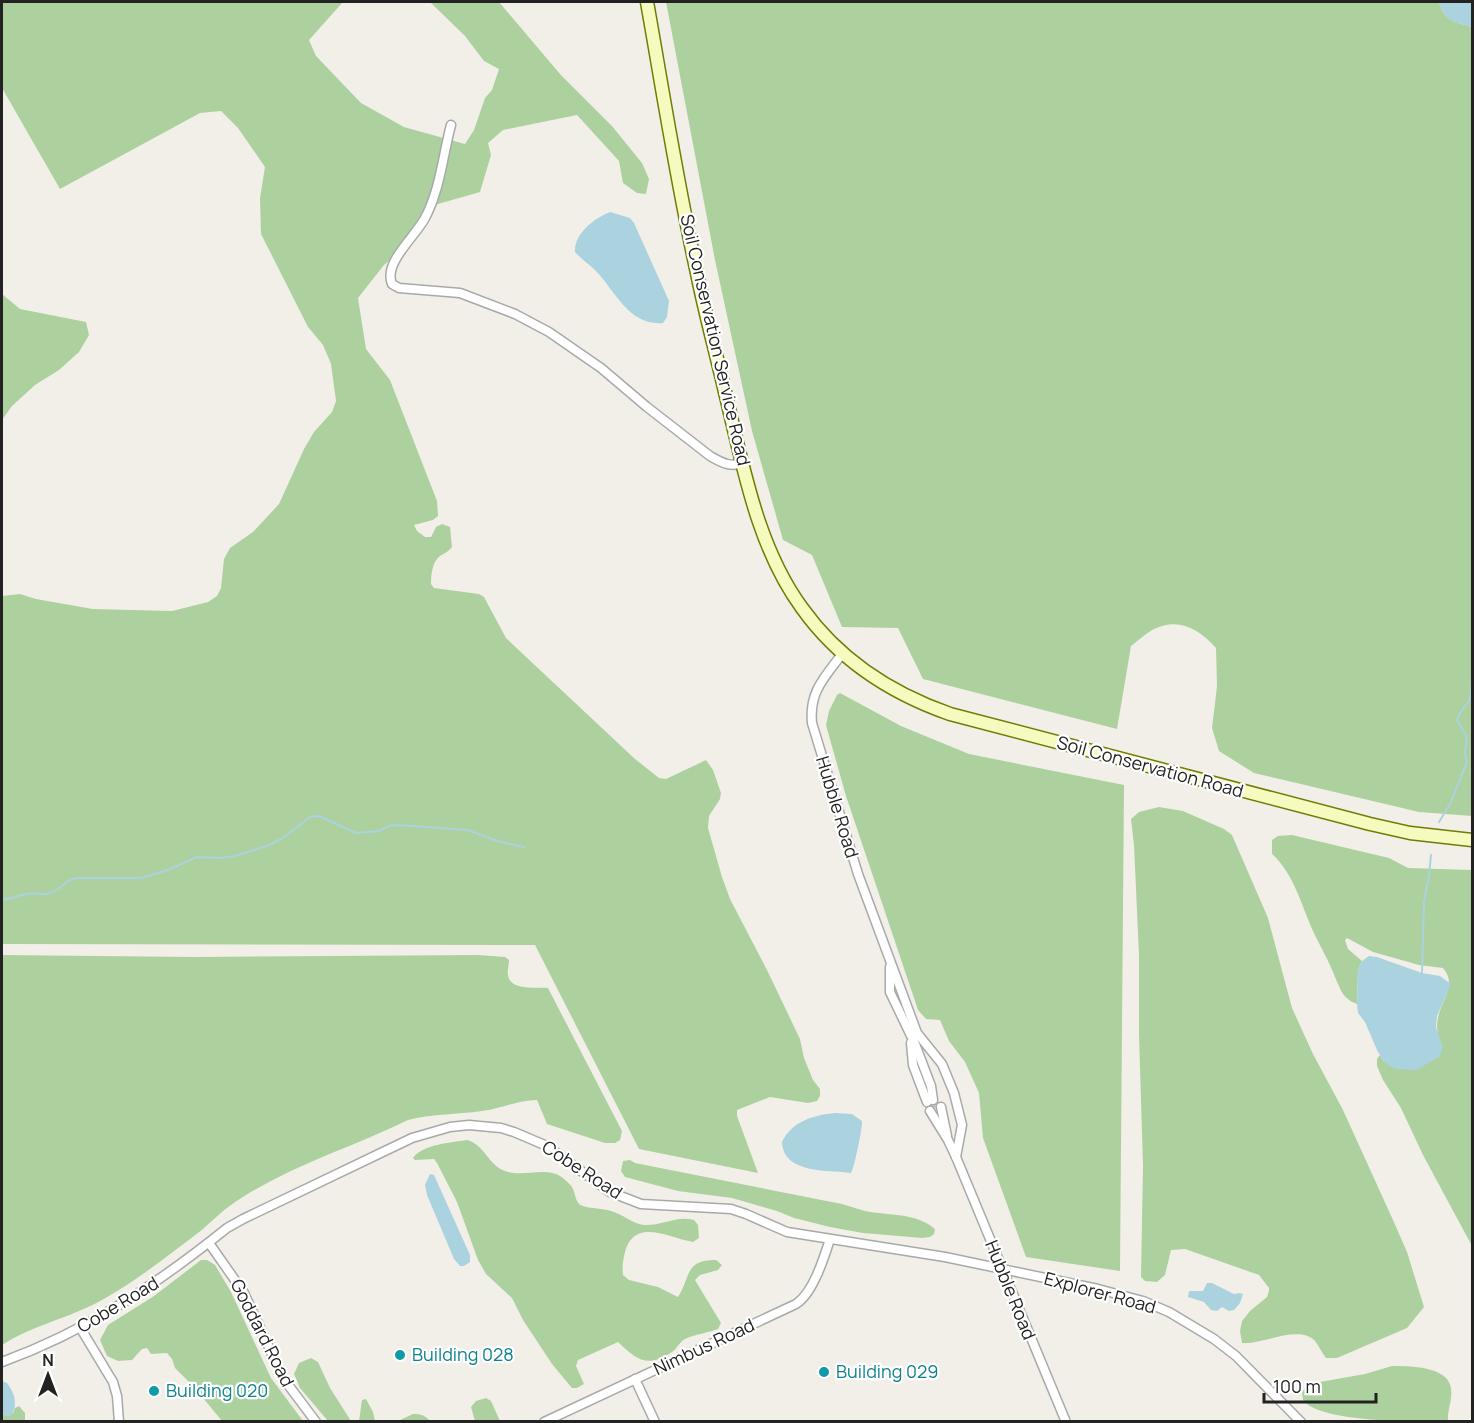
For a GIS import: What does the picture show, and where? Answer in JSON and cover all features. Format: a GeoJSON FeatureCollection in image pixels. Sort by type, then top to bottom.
{"type":"FeatureCollection","features":[{"type":"Feature","properties":{"kind":"main road","name":"Soil Conservation Service Road"},"geometry":{"type":"LineString","coordinates":[[647,2],[697,274],[762,532],[782,578],[802,609],[842,654]]}},
{"type":"Feature","properties":{"kind":"main road","name":"Soil Conservation Road"},"geometry":{"type":"LineString","coordinates":[[842,654],[898,692],[950,714],[1370,824],[1410,833],[1473,840]]}},
{"type":"Feature","properties":{"kind":"street"},"geometry":{"type":"LineString","coordinates":[[451,124],[431,206],[392,264],[389,278],[392,284],[399,288],[460,293],[515,314],[577,350],[710,456],[726,465],[737,466],[743,463]]}},
{"type":"Feature","properties":{"kind":"street","name":"Hubble Road"},"geometry":{"type":"LineString","coordinates":[[842,654],[817,687],[813,699],[812,723],[858,874],[890,963],[917,1033],[942,1064],[954,1093],[962,1125],[956,1157]]}},
{"type":"Feature","properties":{"kind":"street","name":"Hubble Road"},"geometry":{"type":"LineString","coordinates":[[890,963],[890,992],[910,1034],[931,1086],[934,1104],[948,1140],[1066,1422]]}},
{"type":"Feature","properties":{"kind":"street","name":"Hubble Road"},"geometry":{"type":"LineString","coordinates":[[910,1034],[913,1065],[946,1128],[948,1140]]}},
{"type":"Feature","properties":{"kind":"street","name":"Cobe Road"},"geometry":{"type":"LineString","coordinates":[[2,1362],[81,1329],[137,1296],[227,1228],[412,1138],[450,1127],[469,1125],[501,1128],[530,1138],[560,1155],[596,1184],[626,1200],[656,1206],[731,1209],[787,1232],[918,1252],[1001,1269]]}},
{"type":"Feature","properties":{"kind":"street","name":"Nimbus Road"},"geometry":{"type":"LineString","coordinates":[[544,1422],[803,1300],[825,1256],[830,1239]]}},
{"type":"Feature","properties":{"kind":"street","name":"Goddard Road"},"geometry":{"type":"LineString","coordinates":[[208,1243],[244,1293],[283,1378],[316,1422]]}},
{"type":"Feature","properties":{"kind":"street","name":"Explorer Road"},"geometry":{"type":"LineString","coordinates":[[1001,1269],[1125,1295],[1169,1311],[1214,1339],[1236,1356],[1301,1422]]}},
{"type":"Feature","properties":{"kind":"street"},"geometry":{"type":"LineString","coordinates":[[81,1329],[113,1382],[117,1396],[119,1422]]}},
{"type":"Feature","properties":{"kind":"street"},"geometry":{"type":"LineString","coordinates":[[635,1379],[655,1422]]}},
{"type":"Feature","properties":{"kind":"green space"},"geometry":{"type":"Polygon","coordinates":[[[2,2],[343,2],[309,40],[316,56],[361,103],[404,127],[465,144],[474,130],[485,98],[492,90],[499,69],[484,61],[465,36],[430,2],[499,2],[560,74],[612,126],[642,163],[649,179],[646,194],[637,193],[623,183],[619,161],[577,115],[503,130],[488,143],[491,155],[480,192],[431,206],[407,245],[384,265],[358,298],[366,349],[390,380],[437,501],[438,516],[433,520],[414,525],[417,531],[425,537],[431,537],[436,527],[442,524],[450,527],[452,547],[437,559],[434,565],[431,584],[434,588],[479,594],[484,597],[506,638],[635,759],[659,778],[666,779],[706,760],[713,770],[721,793],[720,799],[709,816],[708,828],[722,877],[730,899],[800,1039],[804,1058],[813,1080],[820,1089],[817,1101],[808,1103],[770,1097],[737,1110],[737,1116],[758,1173],[639,1149],[535,945],[2,944],[2,596],[20,594],[93,609],[172,611],[208,602],[217,596],[221,588],[224,559],[230,548],[253,532],[279,504],[304,449],[314,432],[332,412],[336,401],[331,364],[323,345],[308,327],[261,234],[260,198],[265,167],[238,128],[221,111],[200,113],[60,189],[2,88],[2,2]]]}},
{"type":"Feature","properties":{"kind":"green space"},"geometry":{"type":"Polygon","coordinates":[[[666,2],[1439,2],[1447,17],[1472,27],[1472,816],[1419,812],[1254,773],[1219,751],[1212,728],[1217,686],[1216,648],[1203,635],[1188,627],[1172,624],[1163,626],[1151,631],[1131,646],[1117,729],[923,679],[898,628],[842,627],[812,555],[783,540],[752,431],[715,260],[666,2]]]}},
{"type":"Feature","properties":{"kind":"green space"},"geometry":{"type":"Polygon","coordinates":[[[2,294],[20,309],[86,322],[89,335],[79,352],[59,370],[35,385],[12,406],[2,420],[2,294]]]}},
{"type":"Feature","properties":{"kind":"green space"},"geometry":{"type":"Polygon","coordinates":[[[840,693],[901,726],[969,754],[1124,785],[1120,1271],[1026,1257],[983,1138],[979,1093],[965,1062],[949,1041],[940,1020],[926,1019],[918,1010],[846,796],[826,725],[829,711],[840,693]]]}},
{"type":"Feature","properties":{"kind":"green space"},"geometry":{"type":"Polygon","coordinates":[[[1159,807],[1183,811],[1224,829],[1232,835],[1268,918],[1292,1008],[1343,1110],[1407,1252],[1424,1307],[1407,1328],[1337,1358],[1326,1358],[1315,1341],[1300,1334],[1242,1343],[1240,1331],[1242,1321],[1267,1297],[1269,1291],[1259,1275],[1185,1249],[1171,1250],[1165,1275],[1157,1282],[1145,1281],[1141,1277],[1143,1166],[1139,955],[1131,819],[1139,812],[1159,807]]]}},
{"type":"Feature","properties":{"kind":"green space"},"geometry":{"type":"Polygon","coordinates":[[[1292,835],[1389,858],[1408,868],[1472,870],[1472,1246],[1377,1066],[1377,1059],[1380,1055],[1384,1062],[1439,1037],[1438,1017],[1449,984],[1448,976],[1443,968],[1419,965],[1373,952],[1347,938],[1345,940],[1348,949],[1362,961],[1358,970],[1357,1004],[1348,999],[1341,990],[1291,880],[1272,854],[1272,840],[1278,836],[1292,835]]]}},
{"type":"Feature","properties":{"kind":"green space"},"geometry":{"type":"Polygon","coordinates":[[[2,955],[195,957],[478,955],[505,957],[509,960],[508,975],[514,984],[548,988],[622,1131],[620,1140],[615,1143],[605,1143],[547,1124],[537,1100],[482,1111],[408,1120],[295,1169],[251,1192],[227,1208],[154,1266],[115,1292],[90,1306],[26,1332],[2,1345],[2,955]]]}},
{"type":"Feature","properties":{"kind":"green space"},"geometry":{"type":"Polygon","coordinates":[[[467,1140],[478,1146],[494,1164],[505,1171],[557,1174],[571,1186],[580,1205],[611,1211],[644,1225],[682,1219],[694,1220],[698,1225],[699,1238],[693,1242],[653,1232],[636,1235],[625,1252],[623,1275],[629,1280],[658,1287],[678,1297],[693,1266],[716,1260],[722,1265],[718,1270],[700,1275],[695,1280],[721,1323],[718,1329],[685,1339],[672,1352],[649,1361],[636,1357],[618,1342],[578,1360],[576,1366],[584,1384],[572,1388],[552,1364],[523,1320],[512,1298],[486,1274],[478,1260],[457,1202],[437,1163],[434,1159],[415,1160],[413,1158],[417,1153],[430,1147],[467,1140]]]}},
{"type":"Feature","properties":{"kind":"green space"},"geometry":{"type":"Polygon","coordinates":[[[630,1160],[635,1163],[842,1204],[865,1211],[910,1217],[935,1229],[934,1234],[922,1238],[863,1233],[794,1218],[732,1198],[678,1191],[625,1177],[621,1171],[623,1161],[630,1160]]]}},
{"type":"Feature","properties":{"kind":"green space"},"geometry":{"type":"Polygon","coordinates":[[[201,1260],[207,1260],[215,1265],[231,1292],[271,1378],[303,1421],[222,1421],[175,1368],[167,1353],[151,1354],[147,1348],[142,1349],[132,1360],[118,1361],[107,1356],[100,1340],[108,1325],[154,1296],[201,1260]]]}},
{"type":"Feature","properties":{"kind":"green space"},"geometry":{"type":"Polygon","coordinates":[[[311,1358],[318,1362],[330,1388],[351,1421],[328,1421],[300,1388],[294,1374],[299,1363],[311,1358]]]}},
{"type":"Feature","properties":{"kind":"green space"},"geometry":{"type":"Polygon","coordinates":[[[1392,1366],[1427,1369],[1443,1375],[1451,1388],[1448,1421],[1393,1421],[1348,1417],[1313,1408],[1303,1400],[1304,1389],[1314,1383],[1365,1374],[1392,1366]]]}},
{"type":"Feature","properties":{"kind":"green space"},"geometry":{"type":"Polygon","coordinates":[[[486,1398],[491,1401],[500,1421],[475,1421],[471,1407],[476,1401],[486,1398]]]}},
{"type":"Feature","properties":{"kind":"green space"},"geometry":{"type":"Polygon","coordinates":[[[366,1399],[375,1421],[359,1421],[362,1400],[366,1399]]]}},
{"type":"Feature","properties":{"kind":"green space"},"geometry":{"type":"Polygon","coordinates":[[[19,1406],[25,1413],[25,1421],[2,1421],[2,1411],[4,1415],[13,1413],[19,1406]]]}},
{"type":"Feature","properties":{"kind":"green space"},"geometry":{"type":"Polygon","coordinates":[[[413,1414],[423,1415],[430,1421],[398,1421],[413,1414]]]}},
{"type":"Feature","properties":{"kind":"water"},"geometry":{"type":"Polygon","coordinates":[[[1439,2],[1472,2],[1472,27],[1456,22],[1444,14],[1439,2]]]}},
{"type":"Feature","properties":{"kind":"water"},"geometry":{"type":"Polygon","coordinates":[[[610,212],[630,218],[634,223],[669,301],[667,317],[663,323],[641,319],[632,313],[596,271],[575,252],[578,239],[586,227],[610,212]]]}},
{"type":"Feature","properties":{"kind":"water"},"geometry":{"type":"Polygon","coordinates":[[[1369,956],[1422,973],[1440,976],[1451,984],[1437,1016],[1436,1027],[1443,1048],[1439,1057],[1416,1070],[1395,1069],[1384,1062],[1365,1022],[1358,1013],[1358,970],[1362,961],[1369,956]]]}},
{"type":"Feature","properties":{"kind":"water"},"geometry":{"type":"Polygon","coordinates":[[[835,1113],[852,1114],[862,1121],[851,1173],[809,1168],[790,1160],[784,1152],[782,1142],[786,1135],[804,1120],[835,1113]]]}},
{"type":"Feature","properties":{"kind":"water"},"geometry":{"type":"Polygon","coordinates":[[[430,1174],[434,1175],[470,1255],[470,1262],[464,1266],[460,1266],[454,1259],[427,1195],[425,1185],[430,1174]]]}},
{"type":"Feature","properties":{"kind":"water"},"geometry":{"type":"Polygon","coordinates":[[[1207,1283],[1212,1283],[1234,1294],[1243,1294],[1240,1303],[1234,1310],[1229,1311],[1222,1307],[1217,1311],[1211,1310],[1204,1302],[1188,1297],[1189,1291],[1203,1291],[1207,1283]]]}},
{"type":"Feature","properties":{"kind":"water"},"geometry":{"type":"Polygon","coordinates":[[[2,1381],[10,1387],[15,1400],[14,1409],[9,1417],[2,1411],[2,1381]]]}},
{"type":"Feature","properties":{"kind":"waterway"},"geometry":{"type":"LineString","coordinates":[[1439,822],[1450,804],[1467,762],[1465,753],[1467,737],[1457,720],[1470,699],[1472,677]]}},
{"type":"Feature","properties":{"kind":"waterway"},"geometry":{"type":"LineString","coordinates":[[2,900],[26,894],[51,893],[75,878],[141,878],[168,870],[197,857],[235,856],[269,845],[283,838],[310,817],[319,816],[356,833],[379,831],[397,825],[468,830],[497,841],[524,847]]}},
{"type":"Feature","properties":{"kind":"waterway"},"geometry":{"type":"LineString","coordinates":[[1422,973],[1424,902],[1431,855]]}},
{"type":"Feature","properties":{"kind":"tunnel"},"geometry":{"type":"LineString","coordinates":[[933,1100],[936,1109]]}},
{"type":"Feature","properties":{"kind":"place","name":"Building 028"},"geometry":{"type":"Point","coordinates":[400,1355]}},
{"type":"Feature","properties":{"kind":"place","name":"Building 029"},"geometry":{"type":"Point","coordinates":[824,1372]}},
{"type":"Feature","properties":{"kind":"place","name":"Building 020"},"geometry":{"type":"Point","coordinates":[154,1391]}}]}
